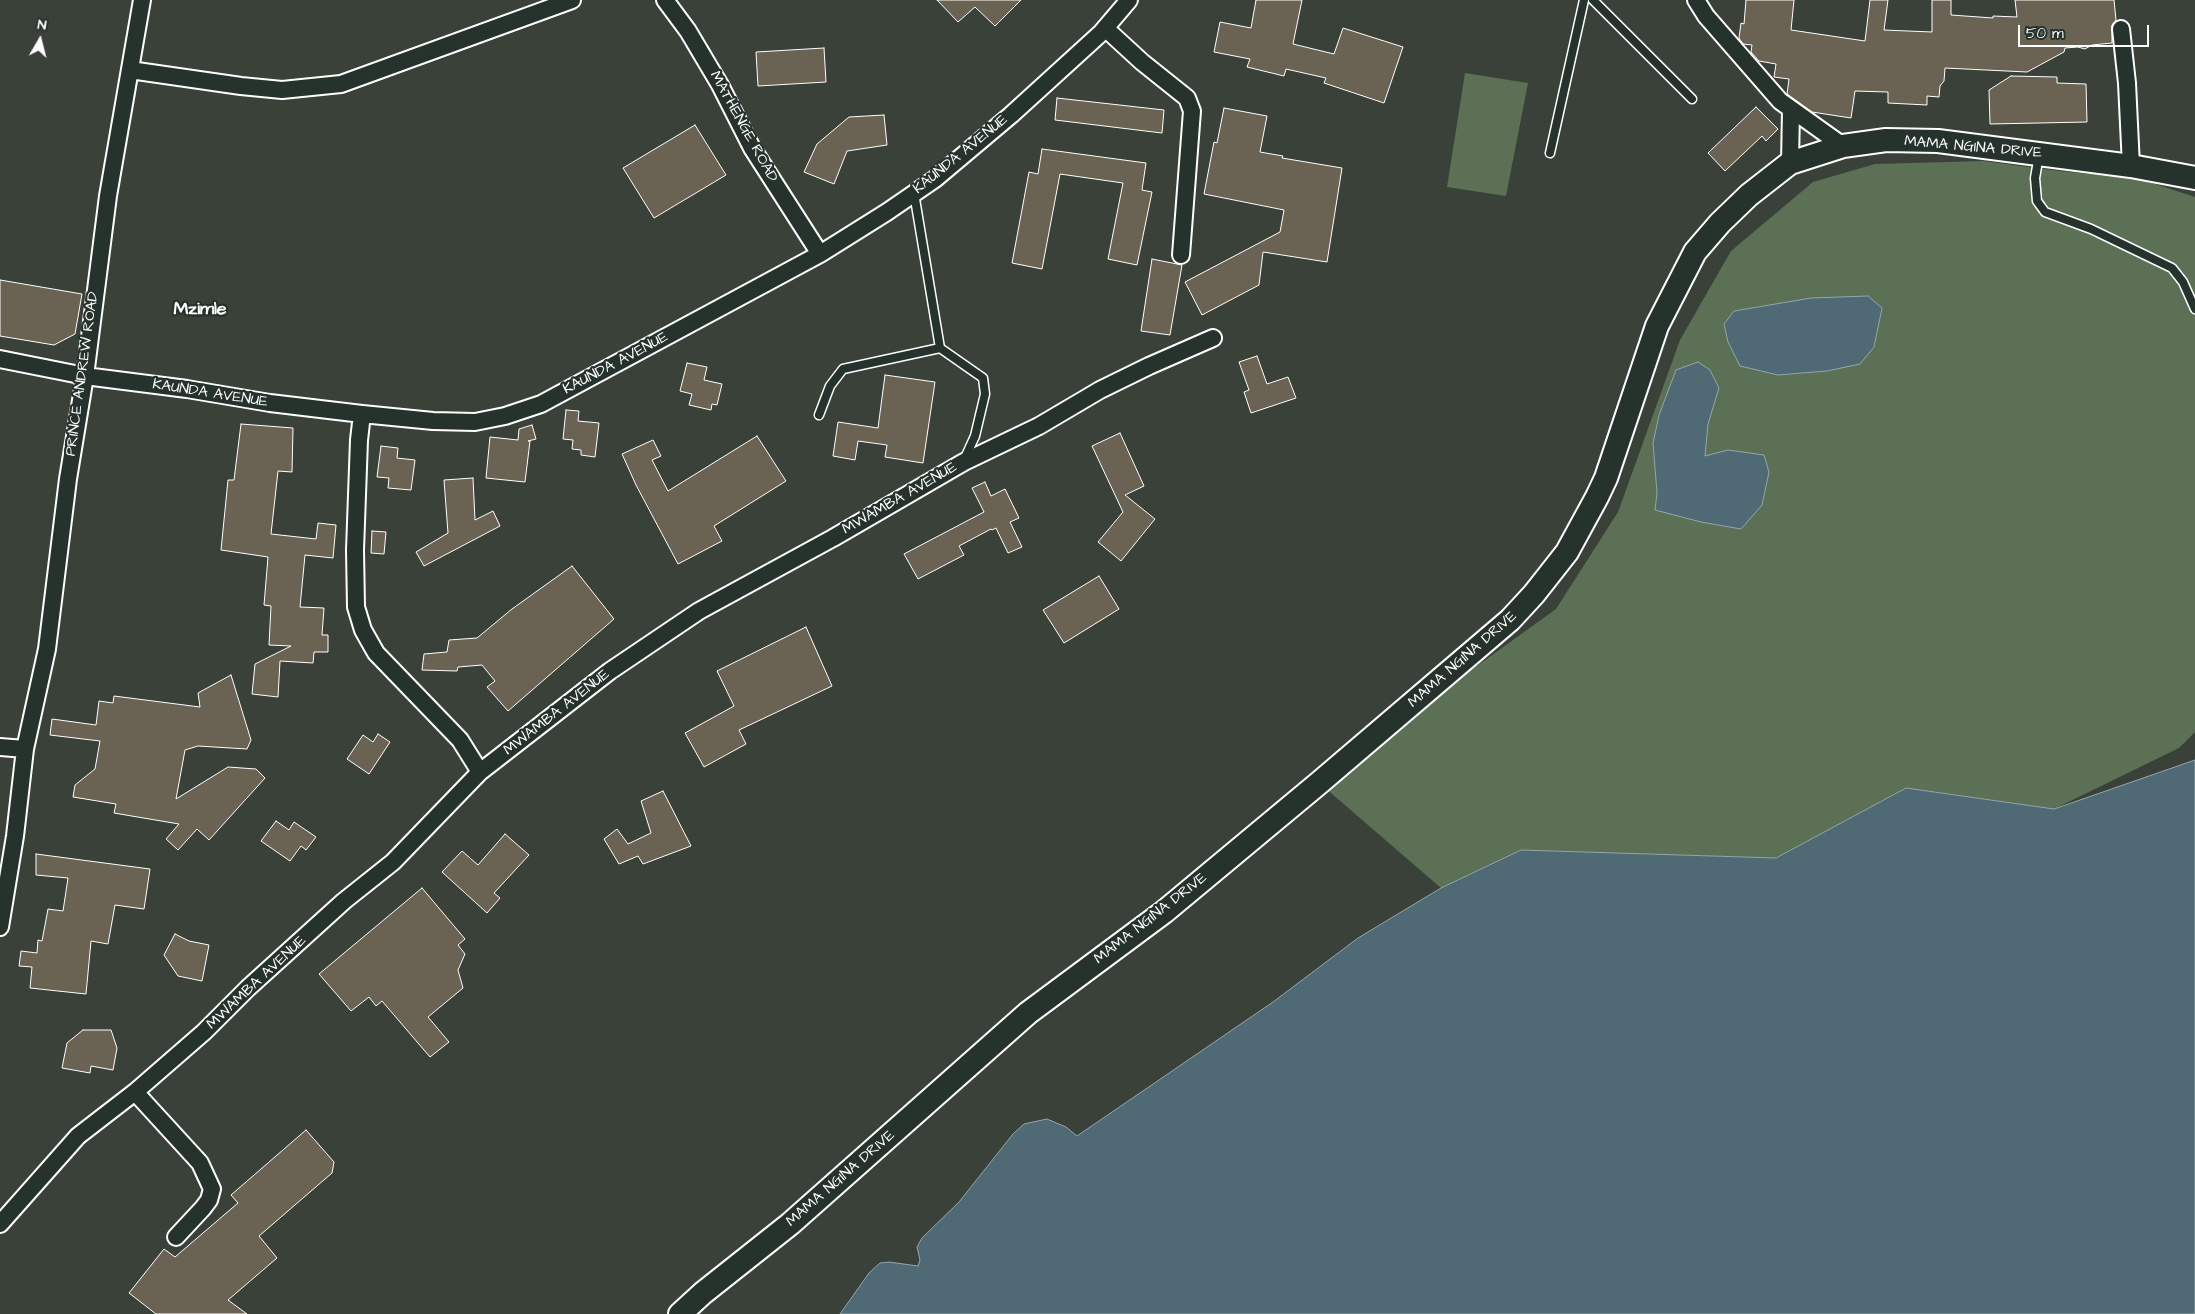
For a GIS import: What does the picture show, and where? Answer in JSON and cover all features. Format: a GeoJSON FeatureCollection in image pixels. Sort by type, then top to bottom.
{"type":"FeatureCollection","features":[{"type":"Feature","properties":{"kind":"street","name":"PRINCE ANDREW ROAD"},"geometry":{"type":"LineString","coordinates":[[0,927],[15,836],[26,749],[47,649],[68,479],[108,196],[142,0]]}},
{"type":"Feature","properties":{"kind":"street"},"geometry":{"type":"LineString","coordinates":[[130,70],[282,90],[341,84],[572,0]]}},
{"type":"Feature","properties":{"kind":"street","name":"MATHENGE ROAD"},"geometry":{"type":"LineString","coordinates":[[666,0],[688,31],[720,85],[752,148],[820,254]]}},
{"type":"Feature","properties":{"kind":"street","name":"KAUNDA AVENUE"},"geometry":{"type":"LineString","coordinates":[[0,359],[84,376],[187,389],[270,403],[362,414],[433,421],[475,422],[505,416],[532,407],[820,254],[935,179],[1011,115],[1105,28],[1129,0]]}},
{"type":"Feature","properties":{"kind":"street"},"geometry":{"type":"LineString","coordinates":[[1696,0],[1706,16],[1780,101],[1843,146]]}},
{"type":"Feature","properties":{"kind":"street"},"geometry":{"type":"LineString","coordinates":[[1105,28],[1142,62],[1187,98],[1192,111],[1181,255]]}},
{"type":"Feature","properties":{"kind":"street"},"geometry":{"type":"LineString","coordinates":[[2120,28],[2128,83],[2131,166]]}},
{"type":"Feature","properties":{"kind":"street"},"geometry":{"type":"LineString","coordinates":[[1790,163],[1791,110]]}},
{"type":"Feature","properties":{"kind":"street","name":"MAMA NGINA DRIVE"},"geometry":{"type":"LineString","coordinates":[[680,1314],[703,1293],[790,1224],[1028,1013],[1171,906],[1510,620],[1534,594],[1567,552],[1597,498],[1606,478],[1657,326],[1695,252],[1720,223],[1749,195],[1790,163],[1843,146],[1886,140],[1938,141],[2131,166],[2195,178]]}},
{"type":"Feature","properties":{"kind":"street","name":"MWAMBA AVENUE"},"geometry":{"type":"LineString","coordinates":[[1,1219],[78,1136],[135,1092],[204,1032],[248,988],[344,901],[393,862],[480,772],[603,677],[699,611],[833,538],[964,462],[1039,426],[1100,390],[1149,366],[1214,338]]}},
{"type":"Feature","properties":{"kind":"street"},"geometry":{"type":"LineString","coordinates":[[362,414],[354,550],[356,607],[363,630],[376,653],[460,740],[480,772]]}},
{"type":"Feature","properties":{"kind":"street"},"geometry":{"type":"LineString","coordinates":[[0,747],[26,749]]}},
{"type":"Feature","properties":{"kind":"street"},"geometry":{"type":"LineString","coordinates":[[135,1092],[200,1162],[212,1189],[209,1200],[176,1237]]}},
{"type":"Feature","properties":{"kind":"lane"},"geometry":{"type":"LineString","coordinates":[[1550,153],[1584,0]]}},
{"type":"Feature","properties":{"kind":"lane"},"geometry":{"type":"LineString","coordinates":[[1593,0],[1692,99]]}},
{"type":"Feature","properties":{"kind":"lane"},"geometry":{"type":"LineString","coordinates":[[2039,153],[2035,178],[2036,194],[2037,201],[2045,212],[2091,229],[2172,268],[2183,282],[2195,309]]}},
{"type":"Feature","properties":{"kind":"lane"},"geometry":{"type":"LineString","coordinates":[[914,193],[940,348],[983,378],[986,394],[975,436],[964,462]]}},
{"type":"Feature","properties":{"kind":"lane"},"geometry":{"type":"LineString","coordinates":[[819,415],[830,386],[842,369],[940,348]]}},
{"type":"Feature","properties":{"kind":"green space"},"geometry":{"type":"Polygon","coordinates":[[[1465,73],[1528,83],[1506,196],[1447,187],[1465,73]]]}},
{"type":"Feature","properties":{"kind":"green space"},"geometry":{"type":"Polygon","coordinates":[[[1983,161],[2140,179],[2195,197],[2195,732],[2179,748],[2054,809],[1906,788],[1776,858],[1521,850],[1441,888],[1317,781],[1556,609],[1618,512],[1680,340],[1731,251],[1813,182],[1875,164],[1983,161]]]}},
{"type":"Feature","properties":{"kind":"water"},"geometry":{"type":"Polygon","coordinates":[[[1868,296],[1882,308],[1874,347],[1860,364],[1827,371],[1778,375],[1740,366],[1728,342],[1724,324],[1734,311],[1811,298],[1868,296]]]}},
{"type":"Feature","properties":{"kind":"water"},"geometry":{"type":"Polygon","coordinates":[[[1698,362],[1710,370],[1719,388],[1708,424],[1705,456],[1728,450],[1764,455],[1769,472],[1762,505],[1741,529],[1701,522],[1655,510],[1657,493],[1653,443],[1659,415],[1676,370],[1698,362]]]}},
{"type":"Feature","properties":{"kind":"water"},"geometry":{"type":"Polygon","coordinates":[[[2195,760],[2195,1314],[840,1314],[869,1273],[880,1263],[889,1262],[918,1266],[920,1260],[917,1247],[922,1238],[959,1202],[1013,1134],[1024,1124],[1047,1119],[1066,1127],[1077,1136],[1273,1002],[1358,938],[1441,888],[1521,850],[1776,858],[1906,788],[2054,809],[2195,760]]]}},
{"type":"Feature","properties":{"kind":"building"},"geometry":{"type":"Polygon","coordinates":[[[937,0],[1021,0],[995,26],[975,7],[958,22],[937,0]]]}},
{"type":"Feature","properties":{"kind":"building"},"geometry":{"type":"Polygon","coordinates":[[[1256,0],[1302,0],[1293,44],[1334,54],[1343,28],[1403,47],[1384,103],[1324,83],[1326,78],[1286,69],[1284,76],[1247,67],[1250,59],[1214,52],[1220,22],[1251,28],[1256,0]]]}},
{"type":"Feature","properties":{"kind":"building"},"geometry":{"type":"Polygon","coordinates":[[[1746,0],[1794,0],[1791,30],[1865,41],[1870,0],[1888,0],[1884,30],[1932,32],[1932,0],[1951,0],[1951,15],[1993,18],[1993,16],[2017,17],[2015,0],[2114,0],[2116,20],[2112,25],[2112,43],[2092,45],[2085,49],[2078,47],[2065,48],[2064,52],[2027,72],[1945,68],[1944,81],[1940,86],[1939,97],[1927,96],[1927,105],[1888,103],[1888,92],[1855,91],[1851,118],[1812,112],[1787,94],[1789,79],[1774,77],[1776,64],[1759,61],[1751,52],[1752,45],[1743,44],[1739,38],[1741,23],[1744,24],[1746,0]]]}},
{"type":"Feature","properties":{"kind":"building"},"geometry":{"type":"Polygon","coordinates":[[[824,48],[826,82],[758,86],[756,52],[824,48]]]}},
{"type":"Feature","properties":{"kind":"building"},"geometry":{"type":"Polygon","coordinates":[[[2011,76],[2057,77],[2057,83],[2086,84],[2087,122],[1990,124],[1989,90],[2011,76]]]}},
{"type":"Feature","properties":{"kind":"building"},"geometry":{"type":"Polygon","coordinates":[[[1057,98],[1164,110],[1162,133],[1055,120],[1057,98]]]}},
{"type":"Feature","properties":{"kind":"building"},"geometry":{"type":"Polygon","coordinates":[[[1756,107],[1778,129],[1766,141],[1762,136],[1725,171],[1708,153],[1756,107]]]}},
{"type":"Feature","properties":{"kind":"building"},"geometry":{"type":"Polygon","coordinates":[[[1224,108],[1267,116],[1260,152],[1283,156],[1282,158],[1342,168],[1327,262],[1263,252],[1259,285],[1202,315],[1185,282],[1280,232],[1284,210],[1204,194],[1214,142],[1217,143],[1224,108]]]}},
{"type":"Feature","properties":{"kind":"building"},"geometry":{"type":"Polygon","coordinates":[[[884,115],[887,145],[847,151],[834,184],[804,172],[817,144],[849,117],[884,115]]]}},
{"type":"Feature","properties":{"kind":"building"},"geometry":{"type":"Polygon","coordinates":[[[695,125],[726,175],[654,218],[623,168],[695,125]]]}},
{"type":"Feature","properties":{"kind":"building"},"geometry":{"type":"Polygon","coordinates":[[[1042,149],[1146,163],[1142,190],[1152,192],[1137,265],[1108,259],[1123,183],[1060,174],[1042,269],[1012,263],[1029,172],[1038,174],[1042,149]]]}},
{"type":"Feature","properties":{"kind":"building"},"geometry":{"type":"Polygon","coordinates":[[[1152,259],[1182,265],[1170,335],[1141,331],[1152,259]]]}},
{"type":"Feature","properties":{"kind":"building"},"geometry":{"type":"Polygon","coordinates":[[[0,280],[82,294],[75,334],[54,345],[0,336],[0,280]]]}},
{"type":"Feature","properties":{"kind":"building"},"geometry":{"type":"Polygon","coordinates":[[[1257,356],[1267,384],[1288,377],[1296,398],[1251,413],[1244,392],[1249,390],[1239,362],[1257,356]]]}},
{"type":"Feature","properties":{"kind":"building"},"geometry":{"type":"Polygon","coordinates":[[[687,363],[707,367],[704,380],[722,384],[717,405],[712,404],[711,410],[689,405],[692,394],[680,391],[687,363]]]}},
{"type":"Feature","properties":{"kind":"building"},"geometry":{"type":"Polygon","coordinates":[[[885,375],[935,382],[923,463],[885,457],[887,445],[858,441],[855,460],[833,456],[838,422],[878,428],[885,375]]]}},
{"type":"Feature","properties":{"kind":"building"},"geometry":{"type":"Polygon","coordinates":[[[566,410],[579,411],[578,421],[599,423],[595,457],[581,455],[581,450],[572,449],[573,440],[563,439],[566,410]]]}},
{"type":"Feature","properties":{"kind":"building"},"geometry":{"type":"Polygon","coordinates":[[[241,424],[293,428],[292,472],[278,471],[271,534],[316,539],[318,523],[336,525],[333,558],[305,555],[300,607],[324,608],[322,635],[328,635],[328,652],[314,652],[313,663],[280,661],[278,697],[252,694],[255,664],[291,646],[269,645],[271,606],[264,605],[268,557],[221,550],[228,480],[234,480],[241,424]]]}},
{"type":"Feature","properties":{"kind":"building"},"geometry":{"type":"Polygon","coordinates":[[[532,425],[536,439],[528,441],[530,441],[525,482],[486,478],[490,437],[518,440],[519,429],[532,425]]]}},
{"type":"Feature","properties":{"kind":"building"},"geometry":{"type":"Polygon","coordinates":[[[1120,433],[1144,486],[1125,495],[1155,519],[1121,561],[1098,542],[1123,512],[1092,446],[1120,433]]]}},
{"type":"Feature","properties":{"kind":"building"},"geometry":{"type":"Polygon","coordinates":[[[757,436],[786,481],[714,526],[722,541],[678,564],[636,485],[622,454],[653,440],[661,456],[652,460],[668,491],[757,436]]]}},
{"type":"Feature","properties":{"kind":"building"},"geometry":{"type":"Polygon","coordinates":[[[381,446],[398,448],[397,458],[415,460],[411,490],[388,488],[389,478],[377,477],[381,446]]]}},
{"type":"Feature","properties":{"kind":"building"},"geometry":{"type":"Polygon","coordinates":[[[473,478],[475,520],[493,511],[500,526],[424,566],[416,552],[448,533],[444,480],[473,478]]]}},
{"type":"Feature","properties":{"kind":"building"},"geometry":{"type":"Polygon","coordinates":[[[985,482],[991,496],[1005,489],[1019,518],[1010,522],[1022,547],[1008,553],[996,528],[991,529],[959,546],[964,555],[918,579],[904,554],[984,512],[972,488],[985,482]]]}},
{"type":"Feature","properties":{"kind":"building"},"geometry":{"type":"Polygon","coordinates":[[[372,531],[386,532],[384,554],[371,553],[372,531]]]}},
{"type":"Feature","properties":{"kind":"building"},"geometry":{"type":"Polygon","coordinates":[[[572,566],[614,619],[508,711],[487,687],[495,681],[482,665],[458,667],[457,671],[422,670],[424,654],[447,652],[449,640],[477,638],[512,609],[572,566]]]}},
{"type":"Feature","properties":{"kind":"building"},"geometry":{"type":"Polygon","coordinates":[[[1099,576],[1119,609],[1064,643],[1043,610],[1099,576]]]}},
{"type":"Feature","properties":{"kind":"building"},"geometry":{"type":"Polygon","coordinates":[[[806,627],[832,686],[739,730],[746,744],[704,767],[685,733],[734,706],[717,671],[806,627]]]}},
{"type":"Feature","properties":{"kind":"building"},"geometry":{"type":"Polygon","coordinates":[[[231,675],[251,740],[247,749],[198,746],[185,750],[176,799],[228,767],[256,769],[265,778],[209,840],[197,829],[178,850],[166,839],[179,824],[114,813],[116,804],[73,797],[75,785],[95,769],[100,741],[50,735],[52,719],[96,725],[99,701],[113,703],[114,696],[200,707],[198,693],[231,675]]]}},
{"type":"Feature","properties":{"kind":"building"},"geometry":{"type":"Polygon","coordinates":[[[378,734],[390,742],[369,774],[347,759],[363,735],[373,742],[378,734]]]}},
{"type":"Feature","properties":{"kind":"building"},"geometry":{"type":"Polygon","coordinates":[[[663,791],[691,846],[643,864],[638,856],[619,864],[604,839],[617,829],[628,844],[651,833],[641,801],[663,791]]]}},
{"type":"Feature","properties":{"kind":"building"},"geometry":{"type":"Polygon","coordinates":[[[276,821],[289,830],[294,822],[316,837],[306,850],[301,846],[290,861],[261,841],[276,821]]]}},
{"type":"Feature","properties":{"kind":"building"},"geometry":{"type":"Polygon","coordinates":[[[505,834],[529,855],[494,893],[500,898],[487,913],[442,872],[462,851],[478,865],[505,834]]]}},
{"type":"Feature","properties":{"kind":"building"},"geometry":{"type":"Polygon","coordinates":[[[36,854],[150,869],[144,909],[115,905],[108,944],[91,941],[86,994],[30,988],[32,967],[19,966],[21,951],[37,953],[38,940],[42,941],[48,909],[63,911],[68,878],[36,875],[36,854]]]}},
{"type":"Feature","properties":{"kind":"building"},"geometry":{"type":"Polygon","coordinates":[[[422,888],[465,939],[458,945],[465,954],[458,970],[463,988],[428,1017],[449,1042],[430,1057],[382,1001],[376,1006],[369,997],[351,1011],[319,974],[422,888]]]}},
{"type":"Feature","properties":{"kind":"building"},"geometry":{"type":"Polygon","coordinates":[[[175,934],[189,941],[209,945],[202,981],[178,976],[164,955],[175,934]]]}},
{"type":"Feature","properties":{"kind":"building"},"geometry":{"type":"Polygon","coordinates":[[[83,1030],[111,1030],[117,1048],[113,1070],[91,1066],[90,1073],[62,1068],[67,1043],[83,1030]]]}},
{"type":"Feature","properties":{"kind":"building"},"geometry":{"type":"Polygon","coordinates":[[[306,1130],[334,1162],[332,1173],[259,1236],[277,1258],[228,1300],[247,1314],[156,1314],[129,1293],[164,1249],[175,1257],[238,1203],[231,1195],[306,1130]]]}},
{"type":"Feature","properties":{"kind":"district","name":"Mzimle"},"geometry":{"type":"Point","coordinates":[200,310]}}]}
